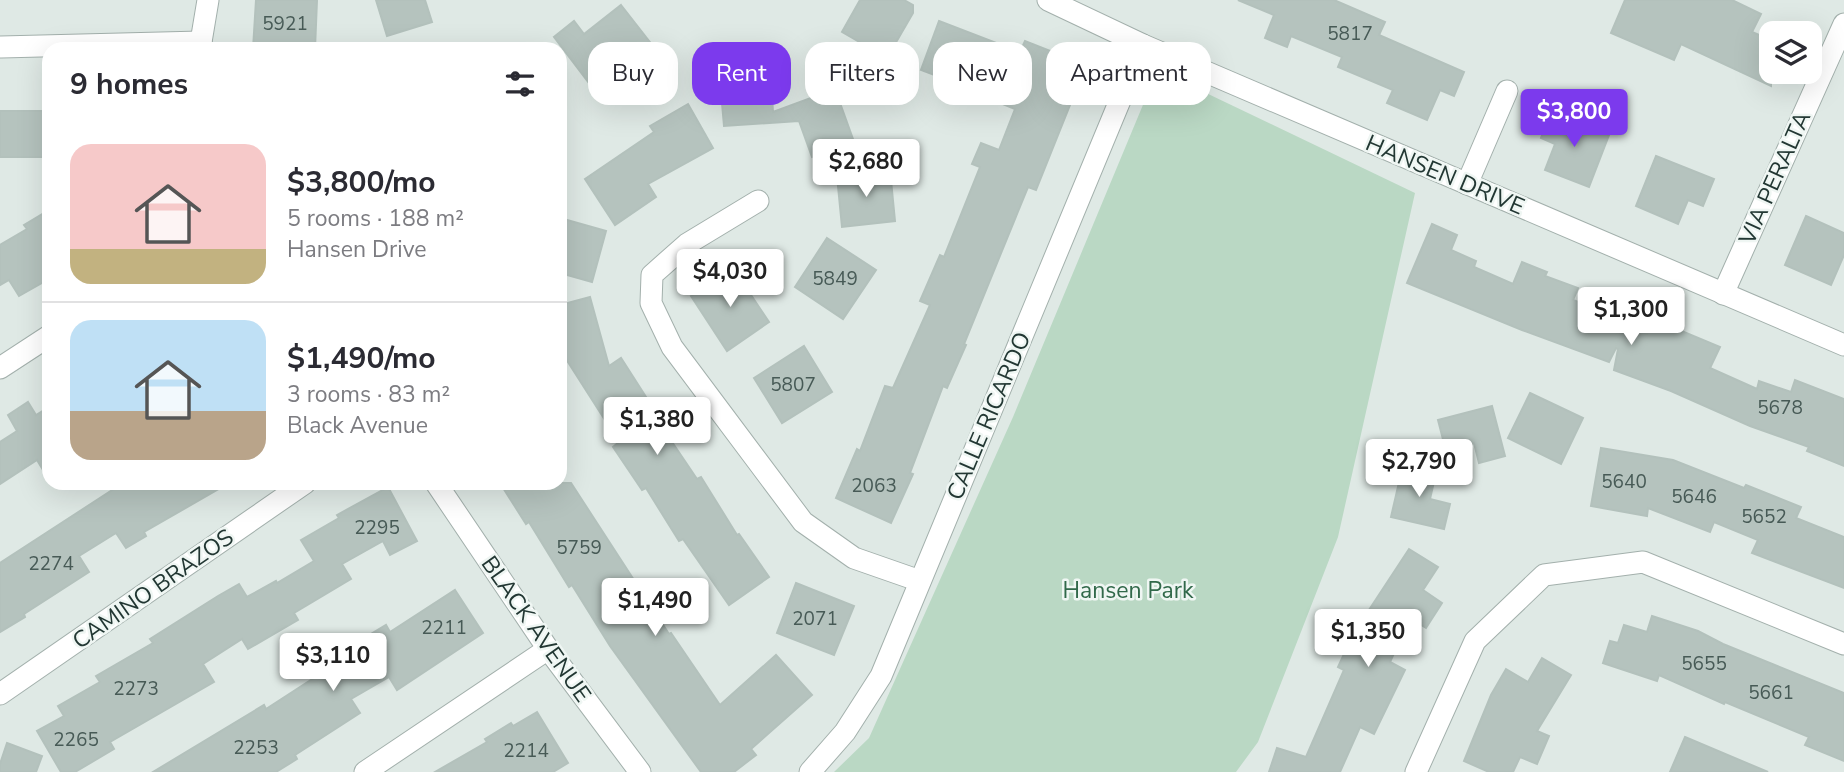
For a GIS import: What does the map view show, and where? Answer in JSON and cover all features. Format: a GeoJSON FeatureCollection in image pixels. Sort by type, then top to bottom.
{"type":"FeatureCollection","features":[{"type":"Feature","properties":{"kind":"street"},"geometry":{"type":"LineString","coordinates":[[202,42],[208,0]]}},
{"type":"Feature","properties":{"kind":"street","name":"HANSEN DRIVE"},"geometry":{"type":"LineString","coordinates":[[1048,0],[1137,42]]}},
{"type":"Feature","properties":{"kind":"street","name":"VIA PERALTA"},"geometry":{"type":"LineString","coordinates":[[1723,294],[1844,24]]}},
{"type":"Feature","properties":{"kind":"street"},"geometry":{"type":"LineString","coordinates":[[1,47],[42,47]]}},
{"type":"Feature","properties":{"kind":"street","name":"HANSEN DRIVE"},"geometry":{"type":"LineString","coordinates":[[1211,74],[1844,345]]}},
{"type":"Feature","properties":{"kind":"street"},"geometry":{"type":"LineString","coordinates":[[1467,184],[1507,90]]}},
{"type":"Feature","properties":{"kind":"street","name":"CALLE RICARDO"},"geometry":{"type":"LineString","coordinates":[[810,772],[845,732],[881,676],[1118,105]]}},
{"type":"Feature","properties":{"kind":"street"},"geometry":{"type":"LineString","coordinates":[[758,201],[687,244],[652,275],[651,303],[672,347],[803,522],[854,558],[920,581]]}},
{"type":"Feature","properties":{"kind":"street"},"geometry":{"type":"LineString","coordinates":[[0,368],[42,341]]}},
{"type":"Feature","properties":{"kind":"street","name":"CAMINO BRAZOS"},"geometry":{"type":"LineString","coordinates":[[0,694],[295,490]]}},
{"type":"Feature","properties":{"kind":"street","name":"BLACK AVENUE"},"geometry":{"type":"LineString","coordinates":[[441,490],[548,649],[640,772]]}},
{"type":"Feature","properties":{"kind":"street"},"geometry":{"type":"LineString","coordinates":[[1416,772],[1475,642],[1544,575],[1643,562],[1844,644]]}},
{"type":"Feature","properties":{"kind":"street"},"geometry":{"type":"LineString","coordinates":[[365,772],[548,649]]}},
{"type":"Feature","properties":{"kind":"green space","name":"Hansen Park"},"geometry":{"type":"Polygon","coordinates":[[[1211,95],[1415,193],[1338,537],[1258,742],[1236,772],[834,772],[869,738],[1013,417],[1143,105],[1211,105],[1211,95]]]}},
{"type":"Feature","properties":{"kind":"building"},"geometry":{"type":"Polygon","coordinates":[[[256,0],[317,0],[315,42],[253,42],[256,0]]]}},
{"type":"Feature","properties":{"kind":"building"},"geometry":{"type":"Polygon","coordinates":[[[376,0],[425,0],[432,22],[387,36],[376,0]]]}},
{"type":"Feature","properties":{"kind":"building"},"geometry":{"type":"Polygon","coordinates":[[[860,0],[904,0],[913,5],[913,13],[896,42],[859,42],[842,32],[860,0]]]}},
{"type":"Feature","properties":{"kind":"building"},"geometry":{"type":"Polygon","coordinates":[[[1238,0],[1334,0],[1385,22],[1379,35],[1464,72],[1454,96],[1440,90],[1427,120],[1387,103],[1393,90],[1338,67],[1342,57],[1291,36],[1287,47],[1265,38],[1274,15],[1238,0]]]}},
{"type":"Feature","properties":{"kind":"building"},"geometry":{"type":"Polygon","coordinates":[[[1625,0],[1732,0],[1761,14],[1752,32],[1759,35],[1759,80],[1681,44],[1674,60],[1611,33],[1625,0]]]}},
{"type":"Feature","properties":{"kind":"building"},"geometry":{"type":"Polygon","coordinates":[[[621,5],[650,42],[588,42],[588,82],[567,54],[567,42],[558,42],[554,37],[574,21],[584,34],[621,5]]]}},
{"type":"Feature","properties":{"kind":"building"},"geometry":{"type":"Polygon","coordinates":[[[939,21],[994,42],[933,42],[933,74],[921,70],[939,21]]]}},
{"type":"Feature","properties":{"kind":"building"},"geometry":{"type":"Polygon","coordinates":[[[1032,44],[1046,49],[1046,105],[1070,105],[1036,190],[1028,187],[964,344],[966,345],[947,388],[943,386],[910,473],[913,474],[891,523],[836,498],[857,449],[860,451],[885,386],[893,388],[930,305],[920,301],[940,255],[944,257],[980,167],[972,164],[981,143],[999,150],[1015,109],[1005,105],[1032,105],[1032,44]]]}},
{"type":"Feature","properties":{"kind":"building"},"geometry":{"type":"Polygon","coordinates":[[[805,100],[805,105],[841,105],[854,142],[812,157],[799,121],[724,126],[722,105],[773,105],[773,112],[805,100]]]}},
{"type":"Feature","properties":{"kind":"building"},"geometry":{"type":"Polygon","coordinates":[[[688,104],[713,148],[648,184],[656,197],[615,225],[585,179],[654,132],[650,126],[688,104]]]}},
{"type":"Feature","properties":{"kind":"building"},"geometry":{"type":"Polygon","coordinates":[[[0,111],[42,111],[42,157],[0,157],[0,111]]]}},
{"type":"Feature","properties":{"kind":"building"},"geometry":{"type":"Polygon","coordinates":[[[1551,112],[1609,135],[1589,187],[1545,170],[1555,144],[1541,138],[1551,112]]]}},
{"type":"Feature","properties":{"kind":"building"},"geometry":{"type":"Polygon","coordinates":[[[1656,156],[1714,179],[1703,206],[1688,200],[1678,224],[1636,206],[1656,156]]]}},
{"type":"Feature","properties":{"kind":"building"},"geometry":{"type":"Polygon","coordinates":[[[890,170],[895,221],[842,227],[837,176],[890,170]]]}},
{"type":"Feature","properties":{"kind":"building"},"geometry":{"type":"Polygon","coordinates":[[[42,214],[42,283],[19,296],[9,280],[0,285],[0,245],[27,229],[24,225],[42,214]]]}},
{"type":"Feature","properties":{"kind":"building"},"geometry":{"type":"Polygon","coordinates":[[[1806,216],[1844,233],[1844,255],[1831,285],[1785,265],[1806,216]]]}},
{"type":"Feature","properties":{"kind":"building"},"geometry":{"type":"Polygon","coordinates":[[[567,220],[606,231],[592,282],[567,275],[567,220]]]}},
{"type":"Feature","properties":{"kind":"building"},"geometry":{"type":"Polygon","coordinates":[[[1432,224],[1457,235],[1451,250],[1476,261],[1474,267],[1513,284],[1522,262],[1547,272],[1545,276],[1578,288],[1573,300],[1608,313],[1606,319],[1647,334],[1653,319],[1720,347],[1710,368],[1757,389],[1759,381],[1791,392],[1795,380],[1844,399],[1844,466],[1807,451],[1809,447],[1750,426],[1671,391],[1614,370],[1616,348],[1609,362],[1407,283],[1432,224]]]}},
{"type":"Feature","properties":{"kind":"building"},"geometry":{"type":"Polygon","coordinates":[[[827,238],[876,270],[843,319],[795,287],[827,238]]]}},
{"type":"Feature","properties":{"kind":"building"},"geometry":{"type":"Polygon","coordinates":[[[733,268],[769,322],[727,351],[691,296],[733,268]]]}},
{"type":"Feature","properties":{"kind":"building"},"geometry":{"type":"Polygon","coordinates":[[[590,297],[609,366],[621,358],[646,397],[643,399],[697,479],[701,477],[737,535],[739,534],[769,577],[729,605],[683,539],[679,541],[646,488],[642,490],[613,447],[619,442],[567,361],[567,303],[590,297]]]}},
{"type":"Feature","properties":{"kind":"building"},"geometry":{"type":"Polygon","coordinates":[[[804,346],[832,392],[782,423],[754,378],[804,346]]]}},
{"type":"Feature","properties":{"kind":"building"},"geometry":{"type":"Polygon","coordinates":[[[1530,393],[1583,418],[1561,464],[1508,438],[1530,393]]]}},
{"type":"Feature","properties":{"kind":"building"},"geometry":{"type":"Polygon","coordinates":[[[28,402],[36,415],[42,411],[42,468],[37,460],[0,484],[0,442],[17,431],[8,415],[28,402]]]}},
{"type":"Feature","properties":{"kind":"building"},"geometry":{"type":"Polygon","coordinates":[[[1492,406],[1505,456],[1479,463],[1474,443],[1446,451],[1438,420],[1492,406]]]}},
{"type":"Feature","properties":{"kind":"building"},"geometry":{"type":"Polygon","coordinates":[[[1601,448],[1673,460],[1801,507],[1796,518],[1844,537],[1844,588],[1752,553],[1758,540],[1714,522],[1710,532],[1648,508],[1647,516],[1591,506],[1601,448]]]}},
{"type":"Feature","properties":{"kind":"building"},"geometry":{"type":"Polygon","coordinates":[[[1403,465],[1436,473],[1430,499],[1450,504],[1444,529],[1391,517],[1403,465]]]}},
{"type":"Feature","properties":{"kind":"building"},"geometry":{"type":"Polygon","coordinates":[[[567,483],[571,483],[669,634],[671,633],[720,705],[776,655],[812,695],[751,749],[756,755],[734,772],[701,772],[610,646],[572,585],[569,587],[529,522],[526,524],[504,490],[567,490],[567,483]]]}},
{"type":"Feature","properties":{"kind":"building"},"geometry":{"type":"Polygon","coordinates":[[[112,490],[217,490],[144,532],[146,536],[126,548],[116,533],[79,556],[89,572],[0,632],[0,563],[112,490]]]}},
{"type":"Feature","properties":{"kind":"building"},"geometry":{"type":"Polygon","coordinates":[[[383,490],[390,490],[417,541],[390,555],[383,541],[342,564],[351,579],[294,613],[298,620],[248,649],[242,639],[203,664],[214,682],[110,742],[114,749],[75,772],[61,772],[37,731],[64,716],[58,706],[100,682],[96,676],[153,643],[150,639],[239,584],[247,597],[314,561],[301,540],[339,518],[337,515],[383,490]]]}},
{"type":"Feature","properties":{"kind":"building"},"geometry":{"type":"Polygon","coordinates":[[[1409,549],[1438,567],[1423,590],[1442,603],[1426,628],[1410,618],[1390,662],[1405,670],[1374,734],[1360,727],[1340,772],[1269,772],[1277,748],[1306,757],[1344,670],[1338,667],[1362,615],[1365,616],[1409,549]]]}},
{"type":"Feature","properties":{"kind":"building"},"geometry":{"type":"Polygon","coordinates":[[[796,583],[854,606],[834,655],[777,633],[796,583]]]}},
{"type":"Feature","properties":{"kind":"building"},"geometry":{"type":"Polygon","coordinates":[[[455,590],[483,633],[397,690],[389,677],[351,699],[360,713],[295,755],[297,759],[276,772],[153,772],[264,705],[266,709],[340,661],[336,655],[386,625],[390,632],[455,590]]]}},
{"type":"Feature","properties":{"kind":"building"},"geometry":{"type":"Polygon","coordinates":[[[1652,616],[1698,631],[1723,644],[1844,693],[1844,761],[1805,745],[1809,737],[1659,675],[1657,681],[1603,663],[1610,641],[1618,643],[1624,625],[1647,632],[1652,616]]]}},
{"type":"Feature","properties":{"kind":"building"},"geometry":{"type":"Polygon","coordinates":[[[1542,658],[1571,675],[1537,731],[1549,736],[1537,764],[1520,757],[1513,772],[1489,772],[1464,761],[1491,695],[1506,669],[1528,682],[1542,658]]]}},
{"type":"Feature","properties":{"kind":"building"},"geometry":{"type":"Polygon","coordinates":[[[537,712],[568,763],[553,772],[435,772],[487,742],[485,739],[511,723],[513,726],[537,712]]]}},
{"type":"Feature","properties":{"kind":"building"},"geometry":{"type":"Polygon","coordinates":[[[1685,737],[1768,772],[1670,772],[1685,737]]]}},
{"type":"Feature","properties":{"kind":"building"},"geometry":{"type":"Polygon","coordinates":[[[7,743],[42,756],[36,772],[0,772],[7,743]]]}}]}
